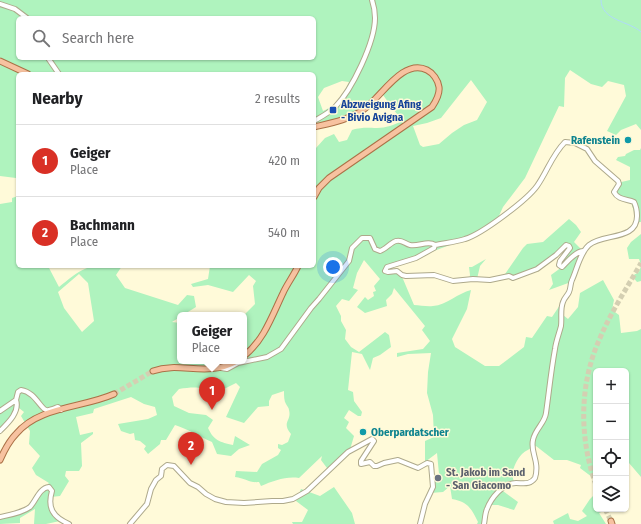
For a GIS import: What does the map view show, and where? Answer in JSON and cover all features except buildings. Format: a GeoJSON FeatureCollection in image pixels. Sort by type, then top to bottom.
{"type":"FeatureCollection","features":[{"type":"Feature","properties":{"kind":"main road"},"geometry":{"type":"LineString","coordinates":[[0,61],[24,72]]}},
{"type":"Feature","properties":{"kind":"main road"},"geometry":{"type":"LineString","coordinates":[[316,126],[345,119],[364,110],[407,69],[414,67],[425,69],[431,73],[438,82],[438,95],[432,107],[329,178],[316,193]]}},
{"type":"Feature","properties":{"kind":"main road"},"geometry":{"type":"LineString","coordinates":[[247,353],[263,335],[283,292],[297,268]]}},
{"type":"Feature","properties":{"kind":"main road"},"geometry":{"type":"LineString","coordinates":[[153,371],[168,368],[202,370],[221,368],[230,364]]}},
{"type":"Feature","properties":{"kind":"main road"},"geometry":{"type":"LineString","coordinates":[[0,460],[9,442],[23,426],[39,416],[102,399],[114,394]]}},
{"type":"Feature","properties":{"kind":"street"},"geometry":{"type":"LineString","coordinates":[[316,120],[332,109],[339,102],[364,60],[375,23],[375,12],[372,0]]}},
{"type":"Feature","properties":{"kind":"street"},"geometry":{"type":"LineString","coordinates":[[0,4],[15,9],[24,16]]}},
{"type":"Feature","properties":{"kind":"street"},"geometry":{"type":"LineString","coordinates":[[49,60],[58,72]]}},
{"type":"Feature","properties":{"kind":"street"},"geometry":{"type":"LineString","coordinates":[[247,361],[267,357],[281,349],[311,308],[349,261],[352,248],[362,238],[370,238],[375,249],[380,251],[398,240],[410,245],[431,243],[435,245],[467,239],[517,206],[535,188],[554,156],[564,143],[568,142],[578,144],[587,149],[598,163],[618,181],[614,194],[624,200],[634,202],[636,205],[637,218],[635,224],[629,232],[592,243],[583,251],[574,255],[562,267],[559,266],[560,261],[570,248],[566,245],[556,255],[537,269],[513,278],[509,276],[490,280],[473,279],[453,281],[434,275],[406,276],[397,271],[386,271],[387,267],[416,258],[434,248],[435,245]]}},
{"type":"Feature","properties":{"kind":"street"},"geometry":{"type":"LineString","coordinates":[[484,524],[487,509],[499,490],[513,483],[530,483],[536,478],[537,465],[533,440],[535,433],[545,419],[555,347],[561,325],[563,302],[569,292],[570,282],[577,270],[583,251]]}},
{"type":"Feature","properties":{"kind":"street"},"geometry":{"type":"LineString","coordinates":[[221,368],[227,370],[236,364]]}},
{"type":"Feature","properties":{"kind":"street"},"geometry":{"type":"LineString","coordinates":[[0,431],[17,409],[16,400],[18,392],[24,390],[34,396],[44,409],[48,410],[58,407],[61,410]]}},
{"type":"Feature","properties":{"kind":"street"},"geometry":{"type":"LineString","coordinates":[[0,411],[16,400]]}},
{"type":"Feature","properties":{"kind":"street"},"geometry":{"type":"LineString","coordinates":[[130,524],[147,504],[151,489],[156,480],[161,476],[162,469],[167,465],[174,466],[190,483],[215,499],[226,502],[244,503],[272,501],[283,502],[307,491],[348,452],[372,439],[374,441],[361,464],[370,462],[374,466],[377,466],[398,460],[418,468],[427,463],[430,464],[433,487],[425,504],[420,524]]}},
{"type":"Feature","properties":{"kind":"street"},"geometry":{"type":"LineString","coordinates":[[0,517],[24,510],[30,506],[45,488],[49,487],[52,491],[49,501],[50,507],[56,516],[68,524]]}},
{"type":"Feature","properties":{"kind":"green space"},"geometry":{"type":"Polygon","coordinates":[[[0,0],[641,0],[641,130],[636,124],[621,130],[616,135],[607,131],[626,96],[624,85],[608,81],[602,87],[591,84],[570,70],[565,78],[564,107],[559,106],[525,178],[503,207],[498,218],[463,240],[389,268],[390,270],[397,269],[414,305],[438,305],[471,290],[467,309],[452,339],[455,347],[485,366],[499,366],[524,347],[526,337],[532,338],[547,316],[552,317],[562,302],[563,315],[568,319],[578,307],[580,293],[603,280],[614,300],[612,310],[619,315],[621,333],[641,329],[641,477],[629,463],[629,368],[593,368],[593,477],[580,468],[581,465],[567,460],[554,460],[536,446],[525,452],[520,457],[513,471],[514,481],[512,485],[503,491],[518,502],[514,510],[498,505],[491,505],[488,510],[486,524],[477,524],[478,522],[468,506],[462,502],[452,499],[450,486],[443,492],[430,493],[433,484],[430,476],[439,474],[437,453],[425,462],[425,441],[434,437],[433,415],[427,393],[431,353],[408,354],[397,357],[397,353],[423,349],[430,341],[422,330],[425,326],[394,288],[392,294],[386,300],[387,306],[365,313],[357,307],[365,297],[368,300],[374,296],[373,292],[376,291],[374,286],[380,279],[364,260],[357,273],[353,288],[358,290],[349,301],[342,299],[336,306],[346,330],[345,339],[351,347],[359,352],[385,332],[389,335],[391,347],[373,358],[370,370],[362,354],[352,352],[348,390],[353,392],[354,401],[362,412],[361,416],[358,416],[349,410],[344,418],[349,422],[346,428],[354,436],[349,453],[330,472],[321,460],[322,456],[299,478],[284,478],[261,486],[259,482],[252,482],[235,477],[236,471],[257,472],[262,464],[278,455],[281,450],[278,448],[278,444],[282,445],[288,442],[291,434],[287,427],[290,414],[289,408],[285,401],[284,391],[272,395],[269,401],[269,406],[258,407],[244,423],[226,417],[240,387],[236,383],[214,394],[197,388],[179,389],[172,397],[174,406],[189,413],[206,415],[213,420],[208,428],[213,436],[218,440],[233,445],[235,436],[250,445],[239,449],[231,456],[217,454],[212,442],[175,425],[166,440],[161,440],[160,444],[148,454],[144,449],[146,446],[140,441],[135,440],[134,433],[130,434],[121,431],[118,424],[148,419],[157,415],[155,407],[144,404],[131,397],[94,409],[93,413],[76,417],[80,435],[93,432],[93,434],[81,443],[82,466],[79,471],[66,471],[65,476],[69,481],[60,496],[51,497],[51,505],[60,521],[46,524],[34,524],[35,509],[20,518],[20,523],[0,524],[0,515],[20,511],[30,505],[35,497],[49,483],[36,475],[32,468],[40,456],[29,444],[30,431],[21,416],[24,412],[19,408],[4,427],[0,428],[0,204],[12,202],[12,198],[16,197],[16,268],[49,268],[59,287],[76,274],[87,268],[121,268],[116,275],[125,288],[178,305],[187,295],[194,296],[196,307],[188,312],[177,312],[177,319],[172,322],[177,323],[177,364],[247,364],[247,312],[255,304],[253,286],[256,281],[249,275],[233,292],[208,285],[193,287],[191,284],[208,279],[210,268],[316,268],[316,148],[325,138],[334,134],[339,142],[347,140],[352,130],[384,127],[402,121],[383,95],[368,109],[352,117],[316,128],[316,72],[16,72],[16,178],[0,176],[0,0]],[[471,80],[441,118],[413,126],[420,145],[423,147],[439,144],[464,125],[477,120],[487,102],[471,80]],[[342,81],[324,88],[318,97],[323,111],[333,106],[339,100],[349,82],[342,81]],[[79,274],[58,292],[64,308],[82,332],[94,321],[88,283],[79,274]]]}},
{"type":"Feature","properties":{"kind":"green space"},"geometry":{"type":"Polygon","coordinates":[[[641,148],[641,222],[634,222],[635,215],[631,202],[622,201],[613,195],[613,190],[617,183],[630,180],[630,167],[616,160],[618,157],[625,156],[634,150],[640,150],[641,148]]]}},
{"type":"Feature","properties":{"kind":"green space"},"geometry":{"type":"Polygon","coordinates":[[[569,219],[581,232],[574,242],[583,251],[571,282],[549,290],[553,284],[551,275],[562,267],[559,265],[570,248],[566,245],[537,269],[520,275],[503,277],[527,244],[543,242],[569,219]]]}},
{"type":"Feature","properties":{"kind":"green space"},"geometry":{"type":"Polygon","coordinates":[[[641,234],[641,265],[639,259],[629,259],[627,248],[631,242],[641,234]]]}},
{"type":"Feature","properties":{"kind":"green space"},"geometry":{"type":"Polygon","coordinates":[[[486,259],[480,266],[477,279],[469,280],[469,267],[472,267],[486,259]]]}},
{"type":"Feature","properties":{"kind":"green space"},"geometry":{"type":"Polygon","coordinates":[[[641,266],[641,281],[637,282],[632,276],[639,272],[641,266]]]}},
{"type":"Feature","properties":{"kind":"green space"},"geometry":{"type":"Polygon","coordinates":[[[334,487],[352,513],[355,524],[293,524],[292,522],[302,522],[308,510],[296,501],[301,489],[320,496],[334,487]]]}},
{"type":"Feature","properties":{"kind":"green space"},"geometry":{"type":"Polygon","coordinates":[[[593,496],[593,512],[601,512],[599,513],[606,524],[554,524],[553,521],[568,513],[570,519],[578,521],[587,516],[582,511],[593,496]]]}},
{"type":"Feature","properties":{"kind":"waterway"},"geometry":{"type":"LineString","coordinates":[[601,0],[602,7],[606,12],[617,20],[630,25],[641,32]]}},
{"type":"Feature","properties":{"kind":"tunnel"},"geometry":{"type":"LineString","coordinates":[[593,476],[586,449],[584,430],[585,392],[588,374],[604,328],[641,263]]}},
{"type":"Feature","properties":{"kind":"tunnel"},"geometry":{"type":"LineString","coordinates":[[114,394],[153,371]]}},
{"type":"Feature","properties":{"kind":"tunnel"},"geometry":{"type":"LineString","coordinates":[[606,512],[611,521]]}},
{"type":"Feature","properties":{"kind":"place","name":"Abzweigung Afing - Bivio Avigna"},"geometry":{"type":"Point","coordinates":[333,110]}},
{"type":"Feature","properties":{"kind":"place","name":"Rafenstein"},"geometry":{"type":"Point","coordinates":[628,140]}},
{"type":"Feature","properties":{"kind":"place","name":"Geiger"},"geometry":{"type":"Point","coordinates":[212,410]}},
{"type":"Feature","properties":{"kind":"place","name":"Oberpardatscher"},"geometry":{"type":"Point","coordinates":[363,432]}},
{"type":"Feature","properties":{"kind":"place","name":"Bachmann"},"geometry":{"type":"Point","coordinates":[191,465]}},
{"type":"Feature","properties":{"kind":"place","name":"St. Jakob im Sand - San Giacomo"},"geometry":{"type":"Point","coordinates":[438,478]}}]}
